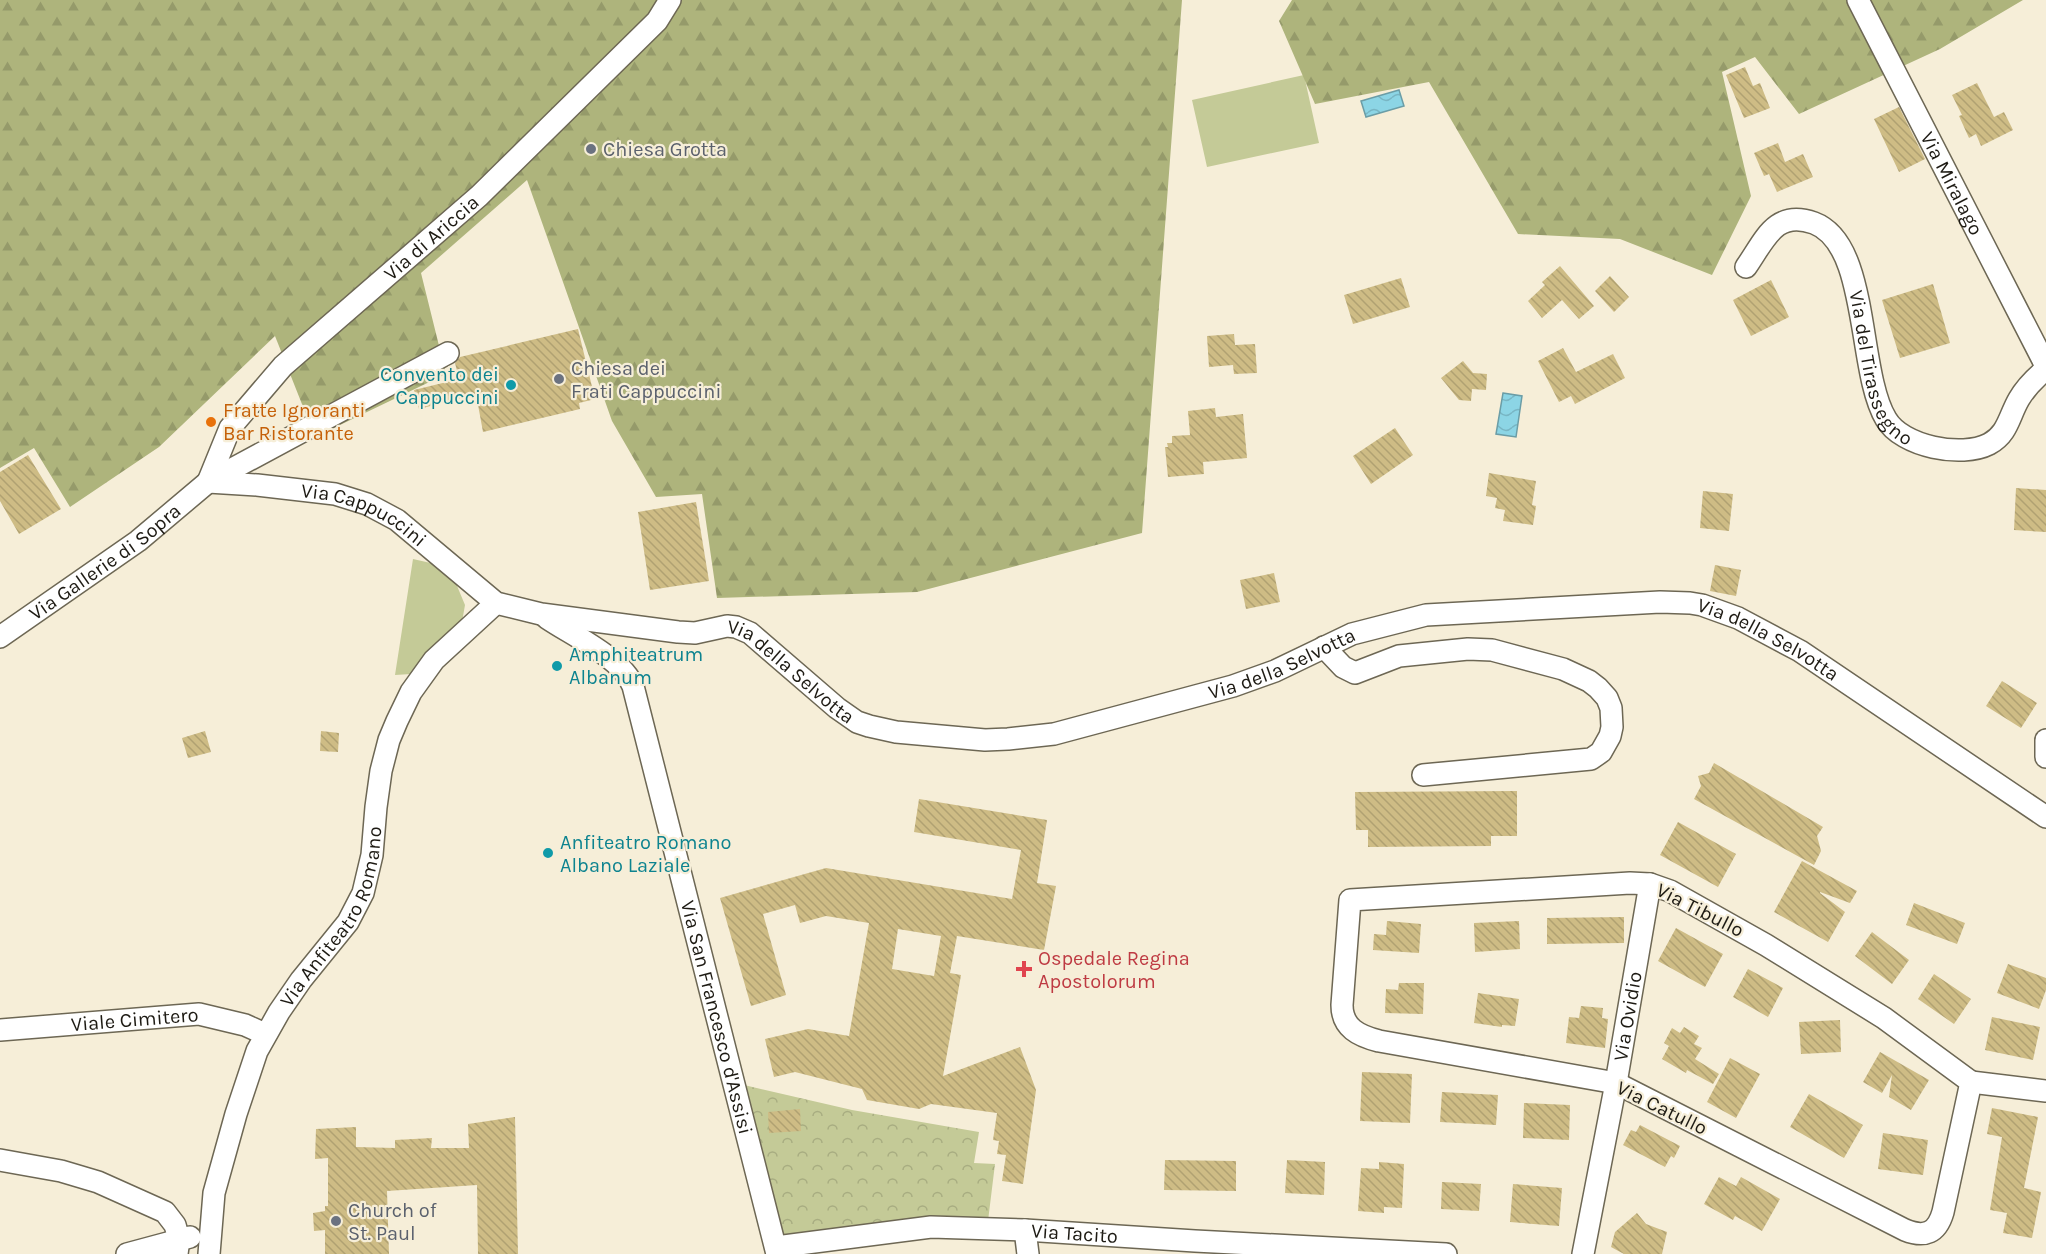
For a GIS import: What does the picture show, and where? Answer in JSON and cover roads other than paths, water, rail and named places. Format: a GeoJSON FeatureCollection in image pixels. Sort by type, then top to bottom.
{"type":"FeatureCollection","features":[{"type":"Feature","properties":{"kind":"street","name":"Via di Ariccia"},"geometry":{"type":"LineString","coordinates":[[208,482],[230,428],[283,366],[479,196],[657,21],[669,0]]}},
{"type":"Feature","properties":{"kind":"street","name":"Via Miralago"},"geometry":{"type":"LineString","coordinates":[[1858,0],[2046,367]]}},
{"type":"Feature","properties":{"kind":"street","name":"Via del Tirassegno"},"geometry":{"type":"LineString","coordinates":[[1746,267],[1773,230],[1786,219],[1816,224],[1831,234],[1841,246],[1850,267],[1872,378],[1882,413],[1888,423],[1898,432],[1933,447],[1965,451],[1992,442],[2007,428],[2023,392],[2046,367]]}},
{"type":"Feature","properties":{"kind":"street","name":"Via Gallerie di Sopra"},"geometry":{"type":"LineString","coordinates":[[0,637],[138,541],[208,482],[448,353]]}},
{"type":"Feature","properties":{"kind":"street","name":"Via Cappuccini"},"geometry":{"type":"LineString","coordinates":[[208,482],[334,494],[367,504],[397,519],[496,603]]}},
{"type":"Feature","properties":{"kind":"street","name":"Via della Selvotta"},"geometry":{"type":"LineString","coordinates":[[496,603],[541,615],[678,632],[695,633],[722,626],[736,627],[757,638],[826,699],[857,722],[896,732],[985,740],[1023,739],[1054,734],[1233,686],[1275,671],[1352,634],[1441,612],[1660,602],[1702,605],[1738,618],[1800,651],[2046,817]]}},
{"type":"Feature","properties":{"kind":"street","name":"Via Anfiteatro Romano"},"geometry":{"type":"LineString","coordinates":[[209,1254],[214,1193],[250,1069],[265,1034],[301,980],[348,922],[360,901],[372,855],[378,789],[385,755],[397,721],[411,692],[434,660],[496,603]]}},
{"type":"Feature","properties":{"kind":"street","name":"Via San Francesco d'Assisi"},"geometry":{"type":"LineString","coordinates":[[541,615],[607,657],[621,668],[633,686],[777,1251]]}},
{"type":"Feature","properties":{"kind":"street"},"geometry":{"type":"LineString","coordinates":[[1324,647],[1343,668],[1356,673],[1400,656],[1468,649],[1492,650],[1572,673],[1598,688],[1607,698],[1611,708],[1610,736],[1601,752],[1591,759],[1423,775]]}},
{"type":"Feature","properties":{"kind":"street"},"geometry":{"type":"LineString","coordinates":[[2046,740],[2046,757]]}},
{"type":"Feature","properties":{"kind":"street","name":"Via Tibullo"},"geometry":{"type":"LineString","coordinates":[[1350,900],[1630,883],[1650,884],[1670,891],[1857,999],[1910,1035],[1971,1082]]}},
{"type":"Feature","properties":{"kind":"street","name":"Via Ovidio"},"geometry":{"type":"LineString","coordinates":[[1583,1254],[1616,1083],[1650,884]]}},
{"type":"Feature","properties":{"kind":"street","name":"Via Catullo"},"geometry":{"type":"LineString","coordinates":[[1350,900],[1342,1010],[1345,1022],[1357,1033],[1378,1041],[1616,1083],[1905,1230],[1921,1234],[1930,1233],[1937,1227],[1943,1212],[1971,1082]]}},
{"type":"Feature","properties":{"kind":"street","name":"Viale Cimitero"},"geometry":{"type":"LineString","coordinates":[[0,1030],[199,1014],[245,1025],[265,1034]]}},
{"type":"Feature","properties":{"kind":"street"},"geometry":{"type":"LineString","coordinates":[[1971,1082],[2046,1091]]}},
{"type":"Feature","properties":{"kind":"street"},"geometry":{"type":"LineString","coordinates":[[0,1160],[61,1171],[98,1182],[165,1212],[175,1225],[178,1246]]}},
{"type":"Feature","properties":{"kind":"street","name":"Via Tacito"},"geometry":{"type":"LineString","coordinates":[[777,1251],[931,1227],[1025,1230],[1446,1254]]}},
{"type":"Feature","properties":{"kind":"street"},"geometry":{"type":"LineString","coordinates":[[1025,1230],[1028,1254]]}},
{"type":"Feature","properties":{"kind":"street"},"geometry":{"type":"LineString","coordinates":[[127,1254],[178,1246],[210,1233]]}},
{"type":"Feature","properties":{"kind":"water"},"geometry":{"type":"Polygon","coordinates":[[[1399,90],[1404,106],[1366,117],[1361,101],[1399,90]]]}},
{"type":"Feature","properties":{"kind":"water"},"geometry":{"type":"Polygon","coordinates":[[[1503,393],[1522,396],[1516,437],[1496,434],[1503,393]]]}},
{"type":"Feature","properties":{"kind":"place","name":"Chiesa Grotta"},"geometry":{"type":"Point","coordinates":[591,149]}},
{"type":"Feature","properties":{"kind":"place","name":"Chiesa dei Frati Cappuccini"},"geometry":{"type":"Point","coordinates":[559,379]}},
{"type":"Feature","properties":{"kind":"place","name":"Convento dei Cappuccini"},"geometry":{"type":"Point","coordinates":[511,385]}},
{"type":"Feature","properties":{"kind":"place","name":"Fratte Ignoranti Bar Ristorante"},"geometry":{"type":"Point","coordinates":[211,422]}},
{"type":"Feature","properties":{"kind":"place","name":"Amphiteatrum Albanum"},"geometry":{"type":"Point","coordinates":[557,666]}},
{"type":"Feature","properties":{"kind":"place","name":"Anfiteatro Romano Albano Laziale"},"geometry":{"type":"Point","coordinates":[548,853]}},
{"type":"Feature","properties":{"kind":"place","name":"Ospedale Regina Apostolorum"},"geometry":{"type":"Point","coordinates":[1024,969]}},
{"type":"Feature","properties":{"kind":"place","name":"Church of St. Paul"},"geometry":{"type":"Point","coordinates":[336,1221]}}]}
